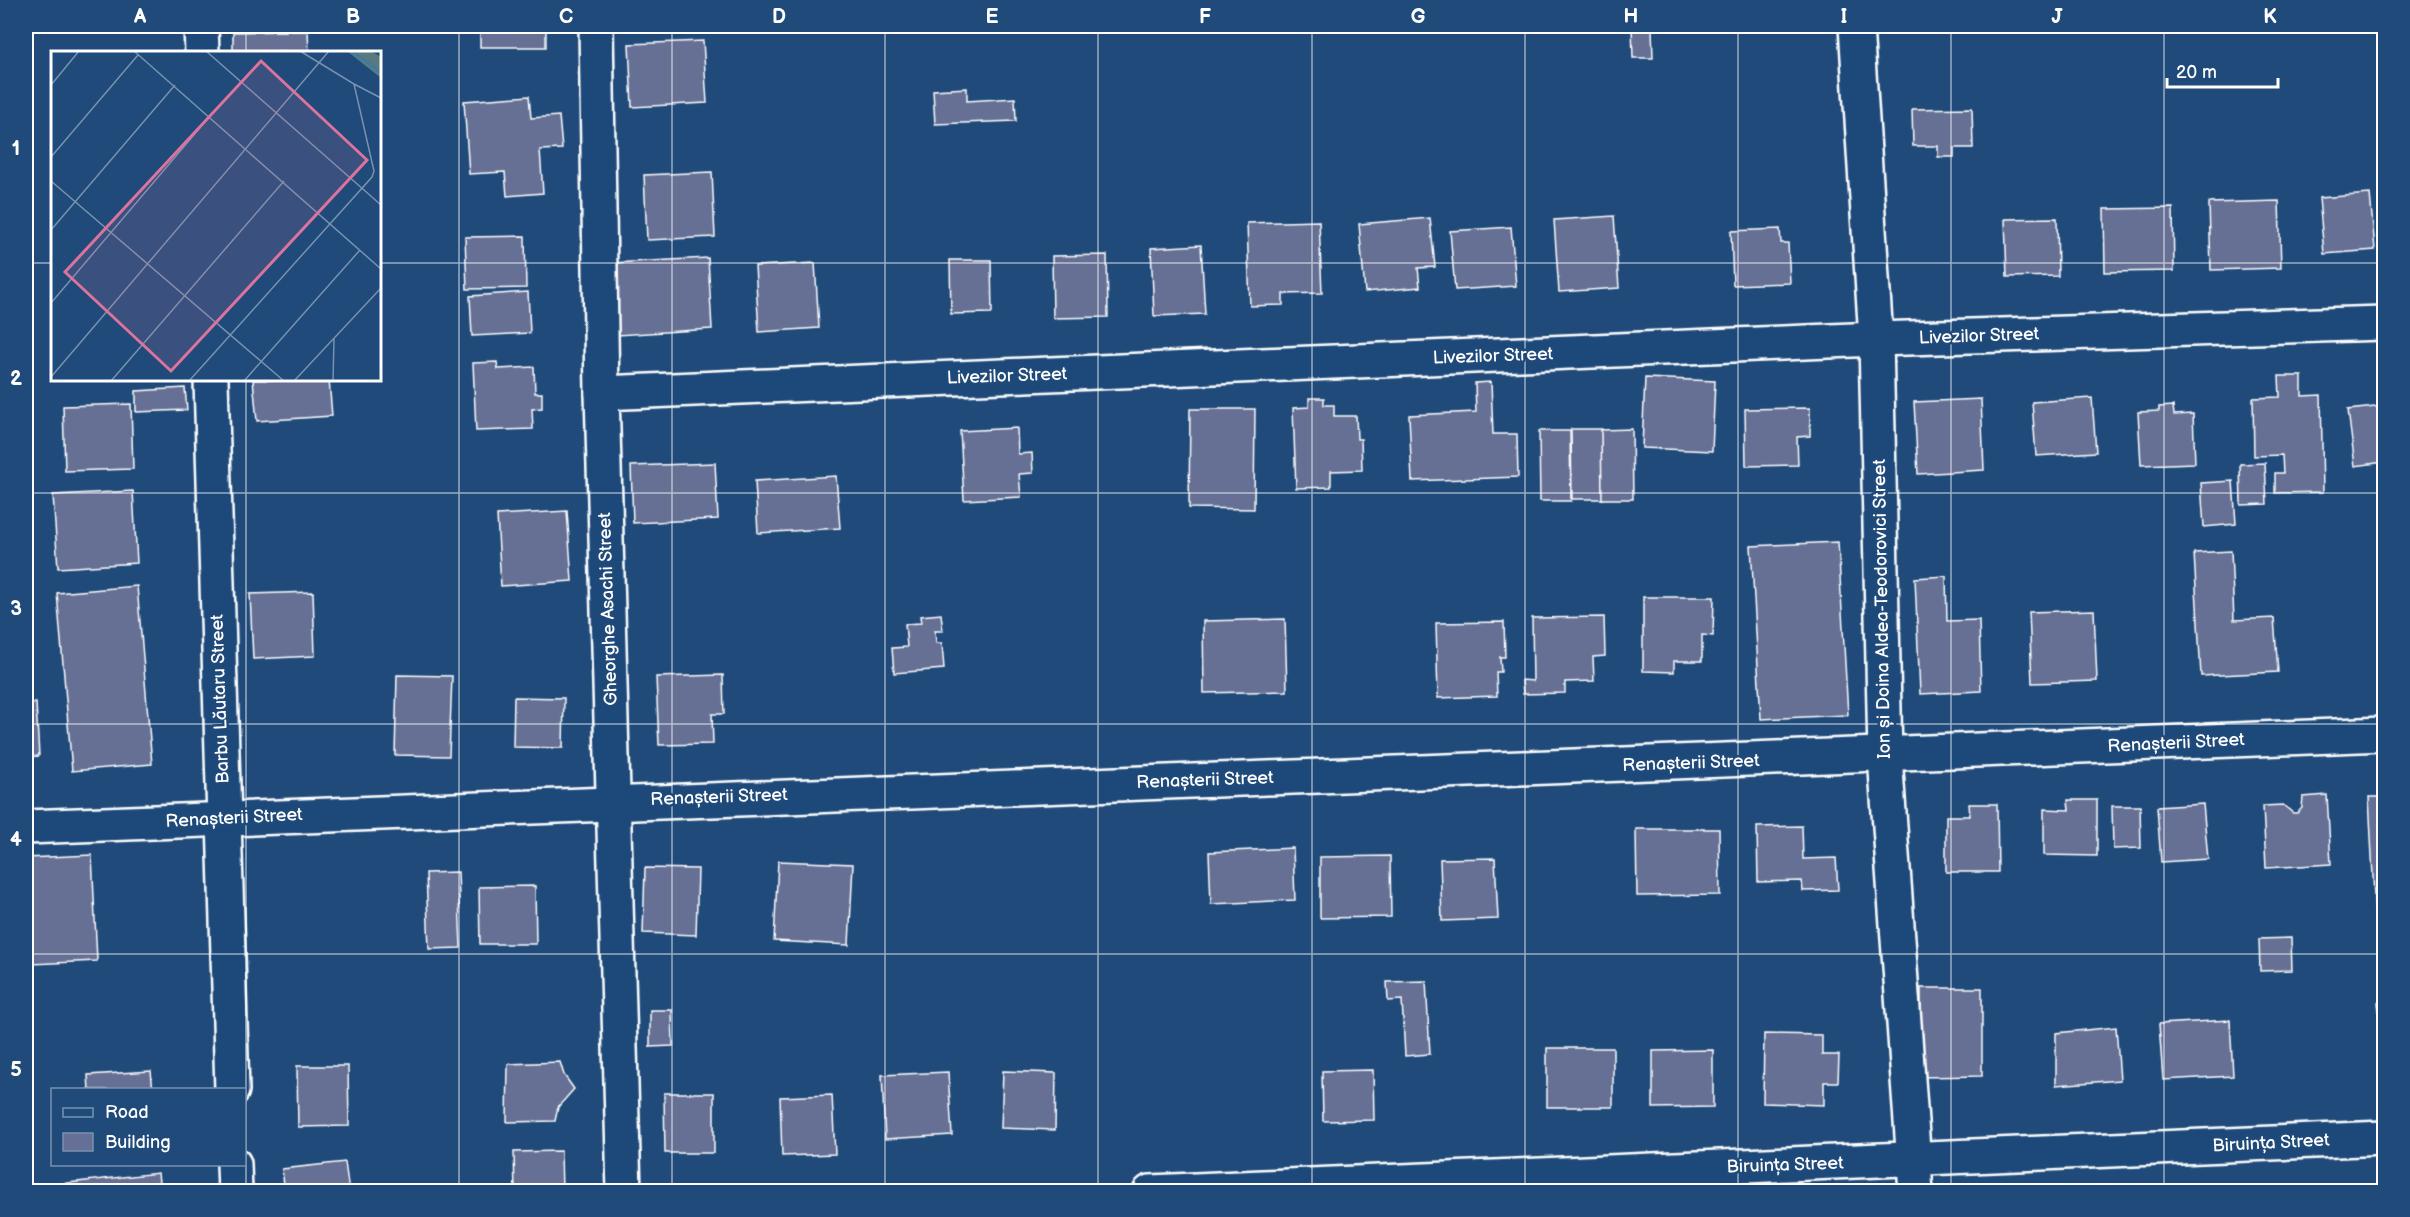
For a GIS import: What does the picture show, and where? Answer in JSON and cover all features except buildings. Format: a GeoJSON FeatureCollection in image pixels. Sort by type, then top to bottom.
{"type":"FeatureCollection","features":[{"type":"Feature","properties":{"kind":"street"},"geometry":{"type":"LineString","coordinates":[[201,26],[202,51]]}},
{"type":"Feature","properties":{"kind":"street","name":"Gheorghe Asachi Street"},"geometry":{"type":"LineString","coordinates":[[596,26],[602,393],[624,1191]]}},
{"type":"Feature","properties":{"kind":"street","name":"Ion și Doina Aldea-Teodorovici Street"},"geometry":{"type":"LineString","coordinates":[[1856,26],[1876,339],[1885,756],[1916,1176]]}},
{"type":"Feature","properties":{"kind":"street","name":"Livezilor Street"},"geometry":{"type":"LineString","coordinates":[[602,393],[1876,339],[2385,323]]}},
{"type":"Feature","properties":{"kind":"street","name":"Barbu Lăutaru Street"},"geometry":{"type":"LineString","coordinates":[[211,381],[232,1088]]}},
{"type":"Feature","properties":{"kind":"street","name":"Renașterii Street"},"geometry":{"type":"LineString","coordinates":[[26,827],[613,801],[1885,756],[2385,734]]}},
{"type":"Feature","properties":{"kind":"street","name":"Biruința Street"},"geometry":{"type":"LineString","coordinates":[[1150,1191],[1916,1176],[2385,1138]]}},
{"type":"Feature","properties":{"kind":"street"},"geometry":{"type":"LineString","coordinates":[[234,1166],[235,1191]]}}]}
